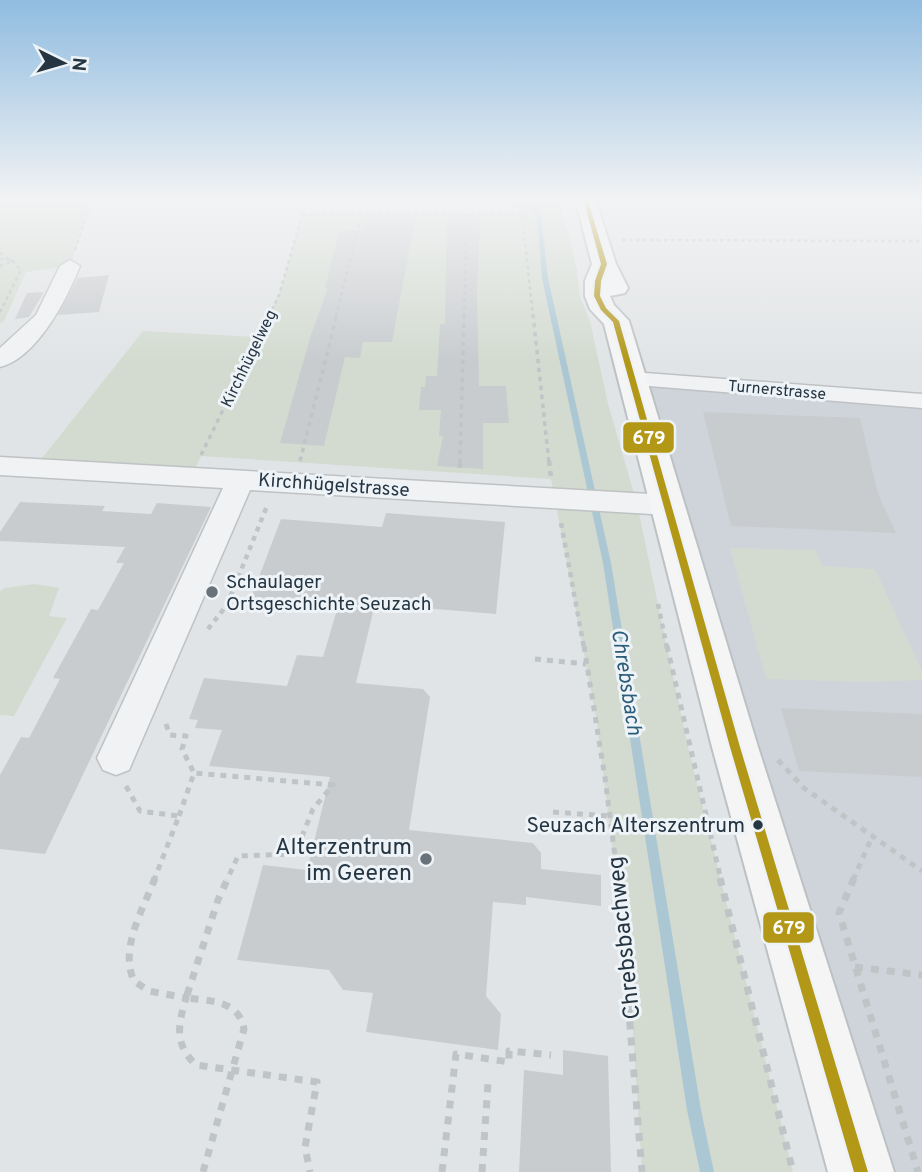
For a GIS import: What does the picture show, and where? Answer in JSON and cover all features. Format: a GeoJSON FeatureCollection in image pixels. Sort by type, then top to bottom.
{"type":"FeatureCollection","features":[{"type":"Feature","properties":{"kind":"main road"},"geometry":{"type":"LineString","coordinates":[[600,253],[596,295],[603,313],[616,321],[735,747],[861,1172]]}},
{"type":"Feature","properties":{"kind":"street"},"geometry":{"type":"LineString","coordinates":[[0,360],[42,326],[55,307],[70,266]]}},
{"type":"Feature","properties":{"kind":"street","name":"Turnerstrasse"},"geometry":{"type":"LineString","coordinates":[[632,379],[922,401]]}},
{"type":"Feature","properties":{"kind":"street","name":"Kirchhügelstrasse"},"geometry":{"type":"LineString","coordinates":[[0,466],[192,475],[668,505]]}},
{"type":"Feature","properties":{"kind":"street"},"geometry":{"type":"LineString","coordinates":[[121,773],[241,478]]}},
{"type":"Feature","properties":{"kind":"path"},"geometry":{"type":"LineString","coordinates":[[0,253],[21,270],[1,313]]}},
{"type":"Feature","properties":{"kind":"path"},"geometry":{"type":"LineString","coordinates":[[70,266],[75,253]]}},
{"type":"Feature","properties":{"kind":"path","name":"Kirchhügelweg"},"geometry":{"type":"LineString","coordinates":[[192,475],[279,295],[291,253]]}},
{"type":"Feature","properties":{"kind":"path"},"geometry":{"type":"LineString","coordinates":[[207,630],[227,605],[300,462],[352,253]]}},
{"type":"Feature","properties":{"kind":"path"},"geometry":{"type":"LineString","coordinates":[[458,492],[466,253]]}},
{"type":"Feature","properties":{"kind":"path","name":"Chrebsbachweg"},"geometry":{"type":"LineString","coordinates":[[526,253],[551,479],[565,499],[609,816],[631,1002],[642,1172]]}},
{"type":"Feature","properties":{"kind":"path"},"geometry":{"type":"LineString","coordinates":[[0,259],[8,258]]}},
{"type":"Feature","properties":{"kind":"path"},"geometry":{"type":"LineString","coordinates":[[0,266],[13,261]]}},
{"type":"Feature","properties":{"kind":"path"},"geometry":{"type":"LineString","coordinates":[[657,598],[688,747],[793,1172]]}},
{"type":"Feature","properties":{"kind":"path"},"geometry":{"type":"LineString","coordinates":[[535,659],[586,664]]}},
{"type":"Feature","properties":{"kind":"path"},"geometry":{"type":"LineString","coordinates":[[171,714],[166,724],[167,732],[170,735],[186,736],[181,749],[194,773],[130,944],[128,961],[130,975],[136,986],[144,991],[231,1005],[244,1018],[244,1029],[203,1172]]}},
{"type":"Feature","properties":{"kind":"path"},"geometry":{"type":"LineString","coordinates":[[773,755],[804,788],[922,871]]}},
{"type":"Feature","properties":{"kind":"path"},"geometry":{"type":"LineString","coordinates":[[121,773],[140,811],[179,816]]}},
{"type":"Feature","properties":{"kind":"path"},"geometry":{"type":"LineString","coordinates":[[194,773],[333,785],[313,809],[295,854],[238,856],[218,900],[178,1025],[178,1043],[186,1057],[196,1065],[317,1082],[305,1147],[310,1172]]}},
{"type":"Feature","properties":{"kind":"path"},"geometry":{"type":"LineString","coordinates":[[553,812],[609,816]]}},
{"type":"Feature","properties":{"kind":"path"},"geometry":{"type":"LineString","coordinates":[[873,835],[838,913],[918,1172]]}},
{"type":"Feature","properties":{"kind":"path"},"geometry":{"type":"LineString","coordinates":[[855,967],[922,975]]}},
{"type":"Feature","properties":{"kind":"path"},"geometry":{"type":"LineString","coordinates":[[442,1172],[456,1054],[509,1062],[509,1051],[551,1055]]}},
{"type":"Feature","properties":{"kind":"path"},"geometry":{"type":"LineString","coordinates":[[482,1172],[488,1083]]}},
{"type":"Feature","properties":{"kind":"shaded area"},"geometry":{"type":"Polygon","coordinates":[[[0,253],[75,253],[70,266],[26,272],[4,321],[0,324],[0,253]]]}},
{"type":"Feature","properties":{"kind":"shaded area"},"geometry":{"type":"Polygon","coordinates":[[[291,253],[573,253],[580,297],[590,321],[608,404],[637,504],[688,747],[793,1172],[642,1172],[631,1002],[597,723],[551,479],[201,456],[192,475],[35,467],[143,331],[257,337],[279,295],[291,253]]]}},
{"type":"Feature","properties":{"kind":"shaded area"},"geometry":{"type":"Polygon","coordinates":[[[632,379],[922,401],[922,1172],[861,1172],[632,379]]]}},
{"type":"Feature","properties":{"kind":"shaded area"},"geometry":{"type":"Polygon","coordinates":[[[730,548],[816,550],[823,566],[875,569],[922,671],[922,680],[867,682],[766,679],[730,548]]]}},
{"type":"Feature","properties":{"kind":"shaded area"},"geometry":{"type":"Polygon","coordinates":[[[35,584],[59,588],[49,616],[67,618],[14,716],[0,715],[0,591],[35,584]]]}},
{"type":"Feature","properties":{"kind":"building"},"geometry":{"type":"Polygon","coordinates":[[[334,253],[409,253],[392,342],[363,342],[360,358],[345,357],[324,446],[280,443],[311,335],[328,288],[325,288],[334,253]]]}},
{"type":"Feature","properties":{"kind":"building"},"geometry":{"type":"Polygon","coordinates":[[[446,253],[479,253],[479,386],[506,386],[509,423],[483,423],[483,469],[437,466],[443,436],[439,436],[441,410],[419,410],[421,387],[425,387],[426,376],[437,376],[440,324],[445,324],[446,253]]]}},
{"type":"Feature","properties":{"kind":"building"},"geometry":{"type":"Polygon","coordinates":[[[109,275],[99,312],[58,315],[78,278],[109,275]]]}},
{"type":"Feature","properties":{"kind":"building"},"geometry":{"type":"Polygon","coordinates":[[[44,292],[29,317],[15,319],[27,293],[44,292]]]}},
{"type":"Feature","properties":{"kind":"building"},"geometry":{"type":"Polygon","coordinates":[[[703,412],[860,418],[878,494],[896,533],[731,526],[703,412]]]}},
{"type":"Feature","properties":{"kind":"building"},"geometry":{"type":"Polygon","coordinates":[[[20,502],[105,506],[102,511],[151,514],[157,503],[211,507],[45,854],[0,849],[0,775],[21,737],[29,738],[60,679],[53,678],[91,609],[98,610],[124,563],[116,563],[125,547],[0,541],[0,532],[20,502]]]}},
{"type":"Feature","properties":{"kind":"building","name":"Alterzentrum im Geeren"},"geometry":{"type":"Polygon","coordinates":[[[386,513],[505,522],[496,614],[375,604],[356,683],[423,689],[430,697],[409,830],[533,843],[541,853],[541,869],[601,875],[601,906],[526,897],[526,905],[493,902],[486,996],[501,1014],[498,1050],[366,1032],[373,993],[343,990],[329,970],[237,960],[263,865],[307,870],[330,777],[209,766],[222,730],[195,728],[198,720],[189,719],[204,678],[287,686],[297,655],[323,657],[337,610],[249,603],[281,519],[382,527],[386,513]]]}},
{"type":"Feature","properties":{"kind":"building"},"geometry":{"type":"Polygon","coordinates":[[[781,708],[922,714],[922,777],[799,771],[781,708]]]}},
{"type":"Feature","properties":{"kind":"building"},"geometry":{"type":"Polygon","coordinates":[[[563,1050],[608,1056],[611,1172],[519,1172],[524,1070],[563,1075],[563,1050]]]}},
{"type":"Feature","properties":{"kind":"waterway","name":"Chrebsbach"},"geometry":{"type":"LineString","coordinates":[[543,253],[545,278],[607,563],[694,1110],[707,1172]]}},
{"type":"Feature","properties":{"kind":"transit line","name":"679"},"geometry":{"type":"LineString","coordinates":[[601,253],[604,264],[598,281],[597,296],[603,309],[616,321],[735,747],[861,1172]]}},
{"type":"Feature","properties":{"kind":"place","name":"Schaulager Ortsgeschichte Seuzach"},"geometry":{"type":"Point","coordinates":[212,592]}},
{"type":"Feature","properties":{"kind":"place","name":"Seuzach Alterszentrum"},"geometry":{"type":"Point","coordinates":[758,825]}},
{"type":"Feature","properties":{"kind":"place","name":"Alterzentrum im Geeren"},"geometry":{"type":"Point","coordinates":[426,859]}}]}
